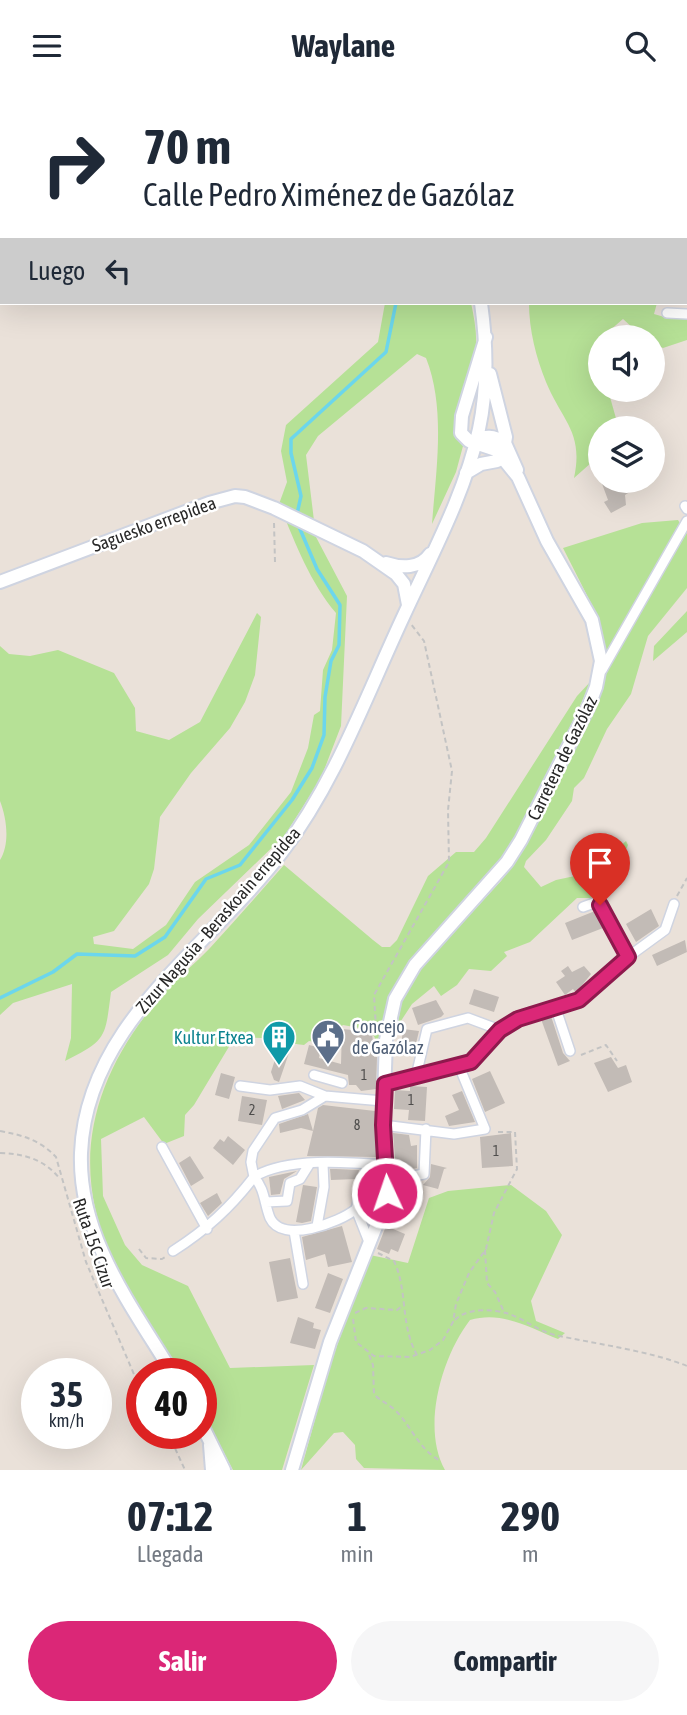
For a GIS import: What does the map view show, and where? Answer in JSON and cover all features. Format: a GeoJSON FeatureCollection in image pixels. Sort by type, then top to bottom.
{"type":"FeatureCollection","features":[{"type":"Feature","properties":{"kind":"street","name":"Zizur Nagusia - Beraskoain errepidea"},"geometry":{"type":"LineString","coordinates":[[163,1358],[111,1272],[88,1215],[81,1159],[90,1097],[100,1069],[123,1032],[265,873],[303,823],[338,760],[466,473],[484,401],[487,363],[481,305]]}},
{"type":"Feature","properties":{"kind":"street"},"geometry":{"type":"LineString","coordinates":[[667,313],[687,314]]}},
{"type":"Feature","properties":{"kind":"street"},"geometry":{"type":"LineString","coordinates":[[486,337],[460,426],[463,438],[475,444],[483,437],[492,436],[503,449]]}},
{"type":"Feature","properties":{"kind":"street"},"geometry":{"type":"LineString","coordinates":[[466,473],[481,464],[497,461],[506,437],[487,363]]}},
{"type":"Feature","properties":{"kind":"street","name":"Carretera de Gazólaz"},"geometry":{"type":"LineString","coordinates":[[292,1470],[335,1328],[383,1209],[388,1181],[383,1101],[386,1040],[391,1011],[402,983],[415,965],[508,862],[588,708],[599,675],[600,646],[592,620],[547,541],[503,449]]}},
{"type":"Feature","properties":{"kind":"street","name":"Saguesko errepidea"},"geometry":{"type":"LineString","coordinates":[[0,582],[226,498],[241,496],[274,508],[387,567],[419,580]]}},
{"type":"Feature","properties":{"kind":"street"},"geometry":{"type":"LineString","coordinates":[[599,675],[687,521]]}},
{"type":"Feature","properties":{"kind":"street"},"geometry":{"type":"LineString","coordinates":[[387,567],[406,567],[425,561],[434,548]]}},
{"type":"Feature","properties":{"kind":"street"},"geometry":{"type":"LineString","coordinates":[[387,567],[404,584],[406,610]]}},
{"type":"Feature","properties":{"kind":"street"},"geometry":{"type":"LineString","coordinates":[[583,907],[594,903],[600,905],[628,957]]}},
{"type":"Feature","properties":{"kind":"street"},"geometry":{"type":"LineString","coordinates":[[385,1084],[459,1066],[480,1054],[500,1030],[518,1019],[588,994],[628,957],[665,930],[674,904]]}},
{"type":"Feature","properties":{"kind":"street"},"geometry":{"type":"LineString","coordinates":[[555,1006],[570,1051]]}},
{"type":"Feature","properties":{"kind":"street"},"geometry":{"type":"LineString","coordinates":[[416,1076],[427,1029],[468,1018],[500,1030]]}},
{"type":"Feature","properties":{"kind":"street"},"geometry":{"type":"LineString","coordinates":[[383,1125],[454,1134],[485,1129],[459,1066]]}},
{"type":"Feature","properties":{"kind":"street"},"geometry":{"type":"LineString","coordinates":[[314,1075],[342,1081],[341,1097]]}},
{"type":"Feature","properties":{"kind":"street"},"geometry":{"type":"LineString","coordinates":[[240,1086],[271,1090],[300,1086],[325,1095],[383,1101]]}},
{"type":"Feature","properties":{"kind":"street"},"geometry":{"type":"LineString","coordinates":[[325,1095],[309,1106],[280,1115],[270,1123],[253,1151],[251,1162],[254,1177],[260,1184],[271,1219],[277,1228],[294,1231],[317,1226],[356,1209]]}},
{"type":"Feature","properties":{"kind":"street"},"geometry":{"type":"LineString","coordinates":[[388,1181],[424,1174],[426,1129]]}},
{"type":"Feature","properties":{"kind":"street"},"geometry":{"type":"LineString","coordinates":[[162,1147],[207,1229]]}},
{"type":"Feature","properties":{"kind":"street"},"geometry":{"type":"LineString","coordinates":[[267,1202],[287,1201],[290,1183],[300,1179],[310,1163]]}},
{"type":"Feature","properties":{"kind":"street"},"geometry":{"type":"LineString","coordinates":[[173,1251],[207,1229],[254,1177],[264,1171],[310,1163],[386,1165]]}},
{"type":"Feature","properties":{"kind":"street"},"geometry":{"type":"LineString","coordinates":[[317,1226],[324,1187],[323,1164]]}},
{"type":"Feature","properties":{"kind":"street"},"geometry":{"type":"LineString","coordinates":[[368,1164],[356,1209],[368,1246]]}},
{"type":"Feature","properties":{"kind":"street"},"geometry":{"type":"LineString","coordinates":[[294,1231],[303,1284]]}},
{"type":"Feature","properties":{"kind":"street"},"geometry":{"type":"LineString","coordinates":[[210,1449],[212,1470]]}},
{"type":"Feature","properties":{"kind":"street"},"geometry":{"type":"LineString","coordinates":[[214,1449],[224,1470]]}},
{"type":"Feature","properties":{"kind":"path"},"geometry":{"type":"LineString","coordinates":[[274,508],[275,562]]}},
{"type":"Feature","properties":{"kind":"path"},"geometry":{"type":"LineString","coordinates":[[376,1034],[374,995],[449,862],[448,810],[453,771],[441,707],[424,641],[406,610]]}},
{"type":"Feature","properties":{"kind":"path"},"geometry":{"type":"LineString","coordinates":[[674,904],[687,878]]}},
{"type":"Feature","properties":{"kind":"path"},"geometry":{"type":"LineString","coordinates":[[570,1051],[573,1056],[582,1055],[606,1045],[617,1061]]}},
{"type":"Feature","properties":{"kind":"path"},"geometry":{"type":"LineString","coordinates":[[485,1129],[490,1132],[515,1132],[517,1169],[494,1213],[486,1249],[487,1283],[506,1313]]}},
{"type":"Feature","properties":{"kind":"path","name":"Ruta 15C Cizur"},"geometry":{"type":"LineString","coordinates":[[0,1131],[25,1136],[46,1146],[56,1157],[86,1262],[127,1358]]}},
{"type":"Feature","properties":{"kind":"path"},"geometry":{"type":"LineString","coordinates":[[0,1153],[23,1154],[41,1161],[61,1179]]}},
{"type":"Feature","properties":{"kind":"path"},"geometry":{"type":"LineString","coordinates":[[368,1246],[394,1261],[400,1275],[407,1337],[417,1355]]}},
{"type":"Feature","properties":{"kind":"path"},"geometry":{"type":"LineString","coordinates":[[139,1249],[146,1258],[155,1259],[162,1259],[173,1251]]}},
{"type":"Feature","properties":{"kind":"path"},"geometry":{"type":"LineString","coordinates":[[453,1322],[456,1304],[469,1273],[486,1249]]}},
{"type":"Feature","properties":{"kind":"path"},"geometry":{"type":"LineString","coordinates":[[403,1305],[397,1310],[366,1308],[351,1314],[356,1342],[369,1354],[373,1365],[374,1394],[399,1414],[408,1430],[431,1456],[441,1461]]}},
{"type":"Feature","properties":{"kind":"path"},"geometry":{"type":"LineString","coordinates":[[369,1354],[385,1357],[417,1355],[439,1344],[453,1322],[463,1313],[506,1313],[552,1334],[592,1341],[687,1366]]}},
{"type":"Feature","properties":{"kind":"path"},"geometry":{"type":"LineString","coordinates":[[175,1449],[185,1470]]}},
{"type":"Feature","properties":{"kind":"green space"},"geometry":{"type":"Polygon","coordinates":[[[385,305],[471,305],[476,347],[457,408],[457,433],[463,446],[456,472],[432,524],[438,418],[432,377],[426,358],[417,354],[318,436],[306,455],[316,537],[347,596],[341,726],[321,778],[285,835],[198,919],[168,955],[111,992],[102,1036],[89,1048],[65,1061],[71,1038],[72,984],[13,1003],[0,1015],[0,860],[5,847],[6,831],[0,801],[0,646],[9,654],[30,656],[58,650],[114,673],[135,708],[136,731],[169,740],[200,722],[257,613],[261,617],[255,675],[245,702],[230,728],[191,773],[160,817],[154,869],[149,884],[114,931],[93,937],[94,944],[133,949],[166,925],[195,882],[249,845],[291,792],[308,748],[314,715],[320,711],[323,670],[332,650],[336,613],[310,574],[279,504],[287,482],[281,451],[286,425],[378,342],[385,305]]]}},
{"type":"Feature","properties":{"kind":"green space"},"geometry":{"type":"Polygon","coordinates":[[[529,305],[656,305],[654,314],[671,319],[687,318],[687,340],[665,347],[665,325],[630,325],[623,319],[616,325],[588,325],[588,402],[611,402],[615,416],[588,416],[588,466],[574,478],[574,438],[546,382],[532,333],[529,305]]]}},
{"type":"Feature","properties":{"kind":"green space"},"geometry":{"type":"Polygon","coordinates":[[[678,520],[681,525],[607,654],[599,619],[563,548],[642,523],[678,520]]]}},
{"type":"Feature","properties":{"kind":"green space"},"geometry":{"type":"Polygon","coordinates":[[[687,532],[687,588],[648,636],[631,694],[607,729],[584,778],[574,788],[572,801],[524,867],[541,887],[556,880],[589,873],[626,841],[628,845],[609,884],[609,889],[614,892],[593,898],[577,898],[530,942],[504,952],[507,956],[491,971],[469,969],[457,985],[441,996],[434,986],[412,1004],[397,1027],[403,995],[427,961],[501,881],[528,841],[578,742],[607,670],[687,532]]]}},
{"type":"Feature","properties":{"kind":"green space"},"geometry":{"type":"Polygon","coordinates":[[[687,611],[687,632],[653,661],[654,646],[687,611]]]}},
{"type":"Feature","properties":{"kind":"green space"},"geometry":{"type":"Polygon","coordinates":[[[592,680],[514,846],[397,984],[386,1008],[382,1042],[378,1043],[370,1030],[343,1025],[320,1043],[309,1041],[304,1045],[256,1038],[238,1041],[230,1045],[194,1105],[185,1115],[184,1136],[164,1144],[144,1117],[101,1139],[103,1196],[125,1245],[142,1265],[188,1286],[230,1368],[314,1365],[282,1470],[233,1470],[217,1440],[217,1358],[169,1358],[127,1288],[98,1222],[91,1186],[90,1152],[95,1118],[105,1085],[120,1054],[164,993],[210,948],[284,865],[382,947],[390,947],[397,940],[428,876],[456,852],[474,852],[486,838],[577,696],[592,680]]]}},
{"type":"Feature","properties":{"kind":"green space"},"geometry":{"type":"Polygon","coordinates":[[[511,1185],[546,1211],[562,1235],[531,1301],[536,1321],[565,1333],[558,1339],[504,1319],[493,1317],[470,1320],[451,1353],[438,1393],[435,1434],[438,1453],[445,1470],[364,1468],[356,1459],[355,1445],[343,1432],[334,1433],[301,1470],[330,1365],[370,1255],[408,1263],[429,1198],[448,1191],[511,1185]]]}},
{"type":"Feature","properties":{"kind":"building"},"geometry":{"type":"Polygon","coordinates":[[[605,493],[628,493],[625,495],[626,505],[611,513],[604,502],[608,500],[605,493]]]}},
{"type":"Feature","properties":{"kind":"building"},"geometry":{"type":"Polygon","coordinates":[[[651,909],[659,926],[636,942],[626,924],[651,909]]]}},
{"type":"Feature","properties":{"kind":"building"},"geometry":{"type":"Polygon","coordinates":[[[595,911],[603,928],[572,940],[565,923],[595,911]]]}},
{"type":"Feature","properties":{"kind":"building"},"geometry":{"type":"Polygon","coordinates":[[[685,940],[687,952],[657,966],[652,955],[685,940]]]}},
{"type":"Feature","properties":{"kind":"building"},"geometry":{"type":"Polygon","coordinates":[[[568,966],[572,972],[584,966],[591,974],[576,993],[573,989],[565,995],[556,982],[565,976],[561,971],[568,966]]]}},
{"type":"Feature","properties":{"kind":"building"},"geometry":{"type":"Polygon","coordinates":[[[474,989],[499,997],[494,1012],[469,1004],[474,989]]]}},
{"type":"Feature","properties":{"kind":"building"},"geometry":{"type":"Polygon","coordinates":[[[436,1000],[444,1014],[418,1025],[412,1008],[436,1000]]]}},
{"type":"Feature","properties":{"kind":"building"},"geometry":{"type":"Polygon","coordinates":[[[551,1016],[563,1053],[570,1061],[558,1066],[541,1019],[551,1016]]]}},
{"type":"Feature","properties":{"kind":"building"},"geometry":{"type":"Polygon","coordinates":[[[342,1029],[372,1032],[374,1057],[377,1057],[376,1089],[361,1091],[356,1085],[349,1085],[348,1075],[304,1064],[309,1045],[321,1048],[319,1058],[341,1064],[342,1029]]]}},
{"type":"Feature","properties":{"kind":"building"},"geometry":{"type":"Polygon","coordinates":[[[403,1029],[419,1031],[413,1056],[400,1054],[403,1029]]]}},
{"type":"Feature","properties":{"kind":"building","name":"Kultur Etxea"},"geometry":{"type":"Polygon","coordinates":[[[279,1047],[290,1050],[279,1082],[274,1080],[271,1072],[279,1047]]]}},
{"type":"Feature","properties":{"kind":"building"},"geometry":{"type":"Polygon","coordinates":[[[611,1057],[618,1068],[626,1065],[632,1082],[608,1092],[594,1063],[611,1057]]]}},
{"type":"Feature","properties":{"kind":"building"},"geometry":{"type":"Polygon","coordinates":[[[490,1071],[505,1103],[485,1112],[472,1079],[490,1071]]]}},
{"type":"Feature","properties":{"kind":"building"},"geometry":{"type":"Polygon","coordinates":[[[221,1073],[235,1077],[229,1099],[215,1095],[221,1073]]]}},
{"type":"Feature","properties":{"kind":"building"},"geometry":{"type":"Polygon","coordinates":[[[410,1086],[427,1087],[425,1121],[408,1120],[409,1110],[394,1109],[395,1090],[410,1091],[410,1086]]]}},
{"type":"Feature","properties":{"kind":"building"},"geometry":{"type":"Polygon","coordinates":[[[462,1091],[475,1122],[449,1126],[445,1116],[459,1110],[452,1095],[462,1091]]]}},
{"type":"Feature","properties":{"kind":"building"},"geometry":{"type":"Polygon","coordinates":[[[299,1093],[305,1100],[282,1109],[278,1096],[299,1093]]]}},
{"type":"Feature","properties":{"kind":"building"},"geometry":{"type":"Polygon","coordinates":[[[242,1096],[267,1100],[262,1125],[238,1121],[242,1096]]]}},
{"type":"Feature","properties":{"kind":"building"},"geometry":{"type":"Polygon","coordinates":[[[323,1105],[375,1111],[377,1157],[307,1156],[318,1108],[323,1105]]]}},
{"type":"Feature","properties":{"kind":"building"},"geometry":{"type":"Polygon","coordinates":[[[308,1114],[313,1131],[301,1128],[280,1133],[279,1124],[308,1114]]]}},
{"type":"Feature","properties":{"kind":"building"},"geometry":{"type":"Polygon","coordinates":[[[393,1133],[409,1135],[411,1146],[417,1145],[417,1168],[396,1172],[393,1133]]]}},
{"type":"Feature","properties":{"kind":"building"},"geometry":{"type":"Polygon","coordinates":[[[511,1133],[513,1166],[482,1168],[480,1137],[511,1133]]]}},
{"type":"Feature","properties":{"kind":"building"},"geometry":{"type":"Polygon","coordinates":[[[228,1136],[245,1150],[233,1165],[213,1148],[220,1139],[224,1142],[228,1136]]]}},
{"type":"Feature","properties":{"kind":"building"},"geometry":{"type":"Polygon","coordinates":[[[190,1156],[204,1178],[191,1186],[179,1163],[190,1156]]]}},
{"type":"Feature","properties":{"kind":"building"},"geometry":{"type":"Polygon","coordinates":[[[431,1164],[447,1168],[444,1169],[438,1189],[423,1185],[430,1177],[431,1164]]]}},
{"type":"Feature","properties":{"kind":"building"},"geometry":{"type":"Polygon","coordinates":[[[330,1169],[359,1170],[357,1179],[331,1180],[330,1169]]]}},
{"type":"Feature","properties":{"kind":"building"},"geometry":{"type":"Polygon","coordinates":[[[297,1171],[284,1179],[280,1194],[271,1195],[269,1177],[297,1171]]]}},
{"type":"Feature","properties":{"kind":"building"},"geometry":{"type":"Polygon","coordinates":[[[373,1172],[379,1174],[379,1181],[369,1222],[363,1209],[373,1172]]]}},
{"type":"Feature","properties":{"kind":"building"},"geometry":{"type":"Polygon","coordinates":[[[303,1185],[317,1187],[311,1221],[302,1223],[296,1222],[303,1185]]]}},
{"type":"Feature","properties":{"kind":"building"},"geometry":{"type":"Polygon","coordinates":[[[217,1193],[222,1203],[208,1216],[200,1203],[217,1193]]]}},
{"type":"Feature","properties":{"kind":"building"},"geometry":{"type":"Polygon","coordinates":[[[342,1226],[352,1262],[328,1267],[325,1254],[306,1260],[302,1237],[342,1226]]]}},
{"type":"Feature","properties":{"kind":"building"},"geometry":{"type":"Polygon","coordinates":[[[386,1226],[405,1234],[398,1252],[391,1249],[389,1254],[377,1249],[386,1226]]]}},
{"type":"Feature","properties":{"kind":"building"},"geometry":{"type":"Polygon","coordinates":[[[290,1258],[298,1298],[277,1302],[269,1262],[290,1258]]]}},
{"type":"Feature","properties":{"kind":"building"},"geometry":{"type":"Polygon","coordinates":[[[328,1273],[343,1279],[330,1313],[315,1308],[328,1273]]]}},
{"type":"Feature","properties":{"kind":"building"},"geometry":{"type":"Polygon","coordinates":[[[298,1317],[314,1323],[313,1328],[321,1330],[315,1349],[290,1343],[298,1317]]]}},
{"type":"Feature","properties":{"kind":"waterway"},"geometry":{"type":"LineString","coordinates":[[297,514],[301,496],[291,453],[291,439],[386,352],[396,305]]}},
{"type":"Feature","properties":{"kind":"waterway"},"geometry":{"type":"LineString","coordinates":[[0,998],[53,972],[77,954],[135,956],[165,937],[206,879],[240,865],[292,800],[312,768],[324,735],[325,697],[331,661],[339,645],[340,605],[317,569],[297,522]]}},
{"type":"Feature","properties":{"kind":"place","name":"Concejo de Gazólaz"},"geometry":{"type":"Point","coordinates":[328,1066]}},
{"type":"Feature","properties":{"kind":"place","name":"Kultur Etxea"},"geometry":{"type":"Point","coordinates":[279,1067]}},
{"type":"Feature","properties":{"kind":"route"},"geometry":{"type":"LineString","coordinates":[[387,1193],[383,1145],[385,1084],[471,1062],[500,1030],[518,1019],[579,1000],[588,994],[628,957],[610,918],[600,905]]}}]}
